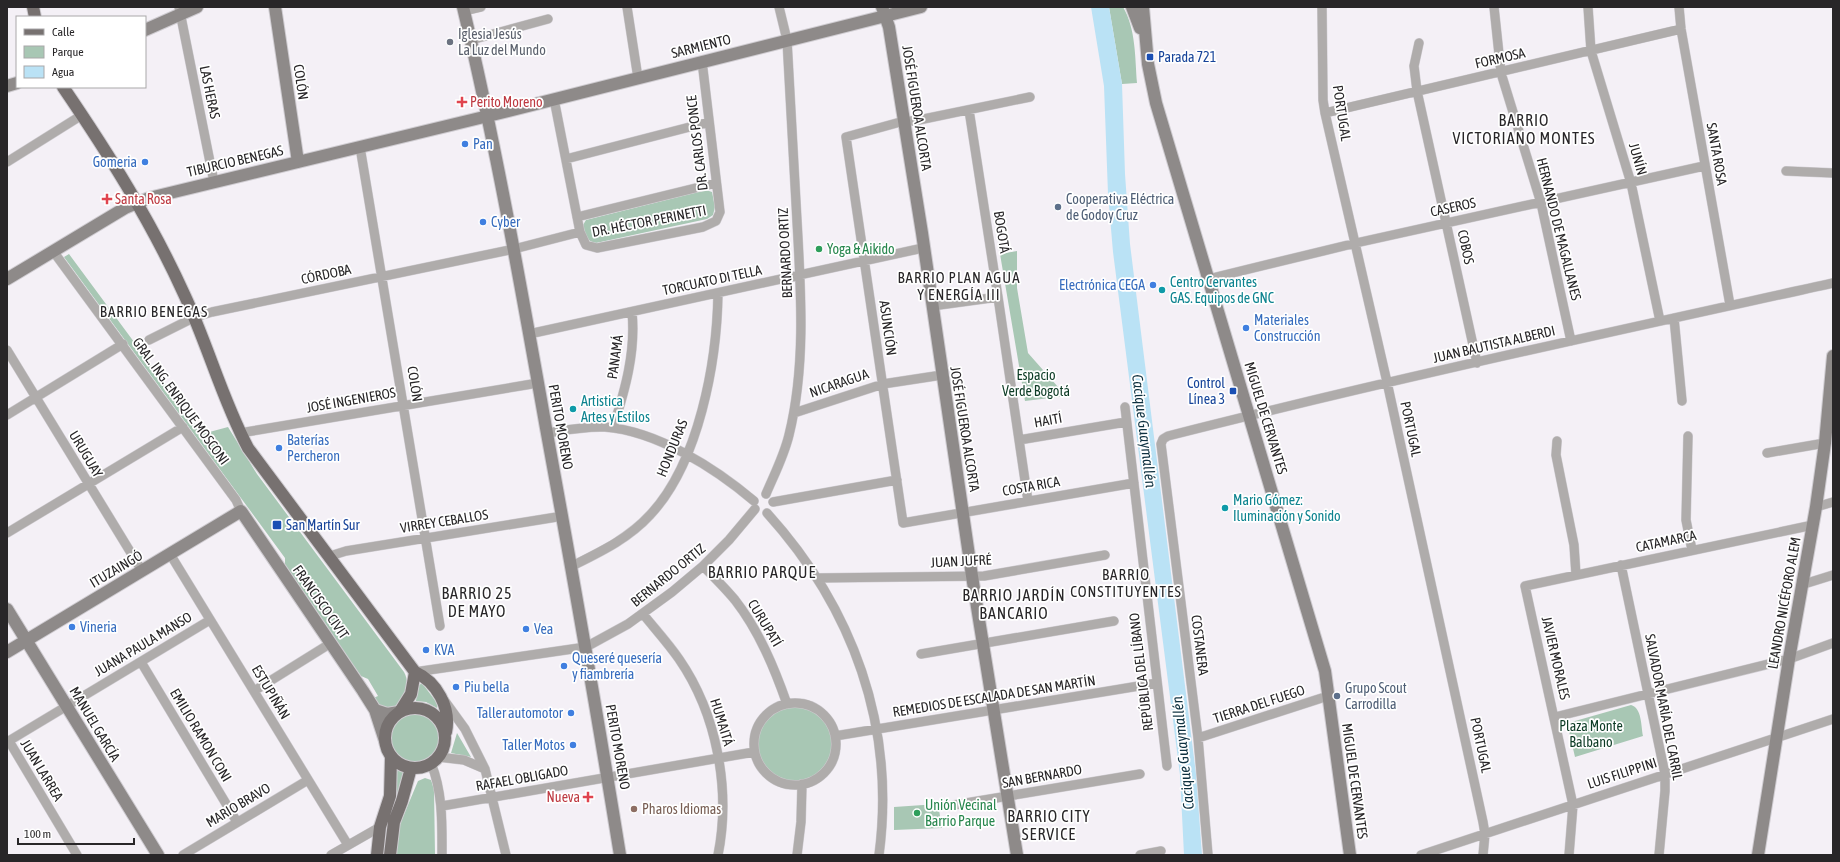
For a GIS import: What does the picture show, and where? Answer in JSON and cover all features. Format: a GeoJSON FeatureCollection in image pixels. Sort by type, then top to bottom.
{"type":"FeatureCollection","features":[{"type":"Feature","properties":{"kind":"main road"},"geometry":{"type":"LineString","coordinates":[[146,29],[180,11],[197,7]]}},
{"type":"Feature","properties":{"kind":"main road","name":"COLÓN"},"geometry":{"type":"LineString","coordinates":[[275,7],[298,162]]}},
{"type":"Feature","properties":{"kind":"main road","name":"SARMIENTO"},"geometry":{"type":"LineString","coordinates":[[488,116],[787,40],[884,11],[921,7]]}},
{"type":"Feature","properties":{"kind":"main road","name":"MIGUEL DE CERVANTES"},"geometry":{"type":"LineString","coordinates":[[1132,7],[1145,41]]}},
{"type":"Feature","properties":{"kind":"main road","name":"MIGUEL DE CERVANTES"},"geometry":{"type":"LineString","coordinates":[[1143,7],[1145,41],[1152,88],[1325,671],[1350,855]]}},
{"type":"Feature","properties":{"kind":"main road","name":"MIGUEL DE CERVANTES"},"geometry":{"type":"LineString","coordinates":[[1145,41],[1148,36],[1151,7]]}},
{"type":"Feature","properties":{"kind":"main road","name":"PERITO MORENO"},"geometry":{"type":"LineString","coordinates":[[464,9],[488,116],[530,334],[586,647],[620,855]]}},
{"type":"Feature","properties":{"kind":"main road","name":"JOSÉ FIGUEROA ALCORTA"},"geometry":{"type":"LineString","coordinates":[[884,11],[904,121],[972,576],[1017,855]]}},
{"type":"Feature","properties":{"kind":"main road"},"geometry":{"type":"LineString","coordinates":[[64,88],[112,159],[163,251],[195,317],[215,375],[248,448],[415,672],[425,678],[443,698],[446,713],[445,743],[434,760],[421,767],[411,768],[399,763],[391,756]]}},
{"type":"Feature","properties":{"kind":"main road","name":"TIBURCIO BENEGAS"},"geometry":{"type":"LineString","coordinates":[[7,279],[137,202],[488,116]]}},
{"type":"Feature","properties":{"kind":"main road","name":"LEANDRO NICÉFORO ALEM"},"geometry":{"type":"LineString","coordinates":[[1758,855],[1788,659],[1816,507],[1825,443],[1833,356]]}},
{"type":"Feature","properties":{"kind":"main road","name":"ITUZAINGÓ"},"geometry":{"type":"LineString","coordinates":[[7,652],[241,512]]}},
{"type":"Feature","properties":{"kind":"main road","name":"FRANCISCO CIVIT"},"geometry":{"type":"LineString","coordinates":[[241,512],[272,555],[286,579],[331,643],[375,710],[391,756]]}},
{"type":"Feature","properties":{"kind":"main road","name":"MANUEL GARCÍA"},"geometry":{"type":"LineString","coordinates":[[7,609],[158,855]]}},
{"type":"Feature","properties":{"kind":"main road"},"geometry":{"type":"LineString","coordinates":[[385,741],[389,723],[400,711],[411,694],[415,672]]}},
{"type":"Feature","properties":{"kind":"main road"},"geometry":{"type":"LineString","coordinates":[[375,710],[387,714],[418,707],[433,713],[442,723],[445,735]]}},
{"type":"Feature","properties":{"kind":"main road"},"geometry":{"type":"LineString","coordinates":[[377,855],[380,827],[390,796],[391,756]]}},
{"type":"Feature","properties":{"kind":"main road"},"geometry":{"type":"LineString","coordinates":[[390,855],[394,822],[411,768]]}},
{"type":"Feature","properties":{"kind":"street"},"geometry":{"type":"LineString","coordinates":[[464,9],[481,7]]}},
{"type":"Feature","properties":{"kind":"street"},"geometry":{"type":"LineString","coordinates":[[627,7],[638,78]]}},
{"type":"Feature","properties":{"kind":"street","name":"BERNARDO ORTIZ"},"geometry":{"type":"LineString","coordinates":[[586,647],[643,614],[703,566],[729,540],[754,505],[758,496],[766,494],[785,449],[794,413],[801,343],[800,275],[787,40],[778,7]]}},
{"type":"Feature","properties":{"kind":"street","name":"PORTUGAL"},"geometry":{"type":"LineString","coordinates":[[1322,7],[1323,100],[1325,113],[1387,382],[1485,834],[1483,855]]}},
{"type":"Feature","properties":{"kind":"street","name":"HERNANDO DE MAGALLANES"},"geometry":{"type":"LineString","coordinates":[[1494,7],[1501,73],[1541,203],[1571,341]]}},
{"type":"Feature","properties":{"kind":"street","name":"JUNÍN"},"geometry":{"type":"LineString","coordinates":[[1588,7],[1591,51],[1631,183],[1660,321]]}},
{"type":"Feature","properties":{"kind":"street","name":"SANTA ROSA"},"geometry":{"type":"LineString","coordinates":[[1679,7],[1681,29],[1704,166],[1730,306]]}},
{"type":"Feature","properties":{"kind":"street","name":"LAS HERAS"},"geometry":{"type":"LineString","coordinates":[[180,11],[214,182]]}},
{"type":"Feature","properties":{"kind":"street"},"geometry":{"type":"LineString","coordinates":[[471,40],[548,19]]}},
{"type":"Feature","properties":{"kind":"street","name":"FORMOSA"},"geometry":{"type":"LineString","coordinates":[[1325,113],[1501,73],[1681,29]]}},
{"type":"Feature","properties":{"kind":"street","name":"COBOS"},"geometry":{"type":"LineString","coordinates":[[1419,43],[1414,66],[1417,91],[1477,362]]}},
{"type":"Feature","properties":{"kind":"street","name":"DR. CARLOS PONCE"},"geometry":{"type":"LineString","coordinates":[[702,62],[720,212],[716,221]]}},
{"type":"Feature","properties":{"kind":"street"},"geometry":{"type":"LineString","coordinates":[[904,121],[914,121],[1030,97]]}},
{"type":"Feature","properties":{"kind":"street"},"geometry":{"type":"LineString","coordinates":[[554,99],[580,232]]}},
{"type":"Feature","properties":{"kind":"street","name":"BOGOTÁ"},"geometry":{"type":"LineString","coordinates":[[969,110],[1028,501]]}},
{"type":"Feature","properties":{"kind":"street"},"geometry":{"type":"LineString","coordinates":[[7,162],[82,115]]}},
{"type":"Feature","properties":{"kind":"street","name":"ASUNCIÓN"},"geometry":{"type":"LineString","coordinates":[[903,523],[846,137],[904,121]]}},
{"type":"Feature","properties":{"kind":"street"},"geometry":{"type":"LineString","coordinates":[[566,159],[709,122]]}},
{"type":"Feature","properties":{"kind":"street","name":"COLÓN"},"geometry":{"type":"LineString","coordinates":[[360,147],[440,626]]}},
{"type":"Feature","properties":{"kind":"street","name":"CASEROS"},"geometry":{"type":"LineString","coordinates":[[1208,279],[1356,243],[1704,166]]}},
{"type":"Feature","properties":{"kind":"street"},"geometry":{"type":"LineString","coordinates":[[1786,171],[1833,173]]}},
{"type":"Feature","properties":{"kind":"street","name":"DR. HÉCTOR PERINETTI"},"geometry":{"type":"LineString","coordinates":[[577,217],[716,182]]}},
{"type":"Feature","properties":{"kind":"street","name":"DR. HÉCTOR PERINETTI"},"geometry":{"type":"LineString","coordinates":[[514,249],[580,232],[586,245],[597,248],[703,226],[716,221]]}},
{"type":"Feature","properties":{"kind":"street","name":"TORCUATO DI TELLA"},"geometry":{"type":"LineString","coordinates":[[530,334],[923,248]]}},
{"type":"Feature","properties":{"kind":"street","name":"CÓRDOBA"},"geometry":{"type":"LineString","coordinates":[[149,340],[195,317],[212,312],[514,249]]}},
{"type":"Feature","properties":{"kind":"street","name":"GRAL. ING. ENRIQUE MOSCONI"},"geometry":{"type":"LineString","coordinates":[[53,251],[123,344],[236,500],[241,512]]}},
{"type":"Feature","properties":{"kind":"street","name":"JUAN BAUTISTA ALBERDI"},"geometry":{"type":"LineString","coordinates":[[1164,439],[1168,436],[1250,415],[1387,382],[1833,283]]}},
{"type":"Feature","properties":{"kind":"street","name":"HONDURAS"},"geometry":{"type":"LineString","coordinates":[[572,566],[614,544],[643,522],[658,507],[671,489],[687,455],[700,416],[712,366],[718,321],[718,293]]}},
{"type":"Feature","properties":{"kind":"street"},"geometry":{"type":"LineString","coordinates":[[932,306],[998,297]]}},
{"type":"Feature","properties":{"kind":"street","name":"PANAMÁ"},"geometry":{"type":"LineString","coordinates":[[613,428],[629,370],[633,339],[632,312]]}},
{"type":"Feature","properties":{"kind":"street"},"geometry":{"type":"LineString","coordinates":[[1674,318],[1682,402]]}},
{"type":"Feature","properties":{"kind":"street"},"geometry":{"type":"LineString","coordinates":[[7,415],[123,344]]}},
{"type":"Feature","properties":{"kind":"street","name":"URUGUAY"},"geometry":{"type":"LineString","coordinates":[[7,350],[142,571]]}},
{"type":"Feature","properties":{"kind":"street","name":"NICARAGUA"},"geometry":{"type":"LineString","coordinates":[[794,413],[882,384],[942,375]]}},
{"type":"Feature","properties":{"kind":"street","name":"JOSÉ INGENIEROS"},"geometry":{"type":"LineString","coordinates":[[240,433],[538,382]]}},
{"type":"Feature","properties":{"kind":"street","name":"REPÚBLICA DEL LÍBANO"},"geometry":{"type":"LineString","coordinates":[[1125,407],[1167,766]]}},
{"type":"Feature","properties":{"kind":"street","name":"HAITÍ"},"geometry":{"type":"LineString","coordinates":[[1019,440],[1126,422]]}},
{"type":"Feature","properties":{"kind":"street"},"geometry":{"type":"LineString","coordinates":[[7,533],[182,427]]}},
{"type":"Feature","properties":{"kind":"street"},"geometry":{"type":"LineString","coordinates":[[547,433],[586,427],[613,428],[646,437],[687,455],[719,473],[754,505],[759,512],[767,513],[791,541],[818,578],[840,618],[858,658],[870,696],[877,729],[883,790],[879,855]]}},
{"type":"Feature","properties":{"kind":"street"},"geometry":{"type":"LineString","coordinates":[[1688,436],[1686,520],[1692,550]]}},
{"type":"Feature","properties":{"kind":"street","name":"COSTANERA"},"geometry":{"type":"LineString","coordinates":[[1164,439],[1161,444],[1198,738],[1208,855]]}},
{"type":"Feature","properties":{"kind":"street"},"geometry":{"type":"LineString","coordinates":[[1558,441],[1556,455],[1574,546],[1576,575]]}},
{"type":"Feature","properties":{"kind":"street"},"geometry":{"type":"LineString","coordinates":[[1767,453],[1825,443]]}},
{"type":"Feature","properties":{"kind":"street"},"geometry":{"type":"LineString","coordinates":[[773,502],[897,480]]}},
{"type":"Feature","properties":{"kind":"street","name":"COSTA RICA"},"geometry":{"type":"LineString","coordinates":[[903,523],[1134,483]]}},
{"type":"Feature","properties":{"kind":"street"},"geometry":{"type":"LineString","coordinates":[[766,494],[773,502],[771,509],[767,513]]}},
{"type":"Feature","properties":{"kind":"street"},"geometry":{"type":"LineString","coordinates":[[1816,507],[1833,502]]}},
{"type":"Feature","properties":{"kind":"street","name":"VIRREY CEBALLOS"},"geometry":{"type":"LineString","coordinates":[[330,556],[346,551],[563,516]]}},
{"type":"Feature","properties":{"kind":"street","name":"CATAMARCA"},"geometry":{"type":"LineString","coordinates":[[1525,586],[1813,525]]}},
{"type":"Feature","properties":{"kind":"street","name":"ESTUPIÑÁN"},"geometry":{"type":"LineString","coordinates":[[170,554],[348,845]]}},
{"type":"Feature","properties":{"kind":"street","name":"JUAN JUFRÉ"},"geometry":{"type":"LineString","coordinates":[[818,578],[984,576],[1104,555]]}},
{"type":"Feature","properties":{"kind":"street","name":"SALVADOR MARÍA DEL CARRIL"},"geometry":{"type":"LineString","coordinates":[[1621,565],[1665,774],[1665,791],[1659,855]]}},
{"type":"Feature","properties":{"kind":"street","name":"CURUPATÍ"},"geometry":{"type":"LineString","coordinates":[[703,566],[730,594],[750,623],[771,661],[787,704]]}},
{"type":"Feature","properties":{"kind":"street"},"geometry":{"type":"LineString","coordinates":[[1802,585],[1833,575]]}},
{"type":"Feature","properties":{"kind":"street","name":"JAVIER MORALES"},"geometry":{"type":"LineString","coordinates":[[1525,586],[1555,717],[1573,805],[1569,855]]}},
{"type":"Feature","properties":{"kind":"street","name":"HUMAITÁ"},"geometry":{"type":"LineString","coordinates":[[643,614],[679,659],[693,682],[708,719],[718,758],[723,814],[718,855]]}},
{"type":"Feature","properties":{"kind":"street","name":"JUANA PAULA MANSO"},"geometry":{"type":"LineString","coordinates":[[8,741],[210,620]]}},
{"type":"Feature","properties":{"kind":"street"},"geometry":{"type":"LineString","coordinates":[[921,654],[1114,621]]}},
{"type":"Feature","properties":{"kind":"street"},"geometry":{"type":"LineString","coordinates":[[1555,717],[1788,659],[1833,642]]}},
{"type":"Feature","properties":{"kind":"street"},"geometry":{"type":"LineString","coordinates":[[254,691],[331,643]]}},
{"type":"Feature","properties":{"kind":"street"},"geometry":{"type":"LineString","coordinates":[[415,672],[586,647]]}},
{"type":"Feature","properties":{"kind":"street","name":"EMILIO RAMON CONI"},"geometry":{"type":"LineString","coordinates":[[141,662],[237,822]]}},
{"type":"Feature","properties":{"kind":"street","name":"REMEDIOS DE ESCALADA DE SAN MARTÍN"},"geometry":{"type":"LineString","coordinates":[[835,736],[1157,683]]}},
{"type":"Feature","properties":{"kind":"street","name":"TIERRA DEL FUEGO"},"geometry":{"type":"LineString","coordinates":[[1198,738],[1328,696]]}},
{"type":"Feature","properties":{"kind":"street"},"geometry":{"type":"LineString","coordinates":[[443,698],[465,728],[485,769],[506,855]]}},
{"type":"Feature","properties":{"kind":"street"},"geometry":{"type":"LineString","coordinates":[[798,703],[808,705],[818,710],[826,717],[832,726],[835,736],[835,749],[832,762],[824,772],[814,780],[802,784],[789,785],[777,781],[766,774],[758,764],[754,752],[754,739],[761,721],[775,708],[787,704],[798,703]]}},
{"type":"Feature","properties":{"kind":"street","name":"LUIS FILIPPINI"},"geometry":{"type":"LineString","coordinates":[[1421,855],[1833,719]]}},
{"type":"Feature","properties":{"kind":"street","name":"JUAN LARREA"},"geometry":{"type":"LineString","coordinates":[[8,741],[77,855]]}},
{"type":"Feature","properties":{"kind":"street"},"geometry":{"type":"LineString","coordinates":[[608,777],[754,752]]}},
{"type":"Feature","properties":{"kind":"street"},"geometry":{"type":"LineString","coordinates":[[442,855],[442,806],[434,760],[464,760],[485,769]]}},
{"type":"Feature","properties":{"kind":"street","name":"SAN BERNARDO"},"geometry":{"type":"LineString","coordinates":[[948,806],[1140,774]]}},
{"type":"Feature","properties":{"kind":"street","name":"RAFAEL OBLIGADO"},"geometry":{"type":"LineString","coordinates":[[442,806],[608,777]]}},
{"type":"Feature","properties":{"kind":"street","name":"MARIO BRAVO"},"geometry":{"type":"LineString","coordinates":[[183,855],[308,780]]}},
{"type":"Feature","properties":{"kind":"street"},"geometry":{"type":"LineString","coordinates":[[797,855],[802,822],[802,784]]}},
{"type":"Feature","properties":{"kind":"street"},"geometry":{"type":"LineString","coordinates":[[331,855],[380,827]]}},
{"type":"Feature","properties":{"kind":"street"},"geometry":{"type":"LineString","coordinates":[[1140,855],[1161,851]]}},
{"type":"Feature","properties":{"kind":"green space"},"geometry":{"type":"Polygon","coordinates":[[[1109,7],[1123,7],[1127,16],[1133,34],[1137,83],[1122,84],[1109,7]]]}},
{"type":"Feature","properties":{"kind":"green space"},"geometry":{"type":"Polygon","coordinates":[[[706,190],[712,192],[715,207],[713,215],[707,219],[596,243],[590,241],[585,234],[583,225],[586,220],[706,190]]]}},
{"type":"Feature","properties":{"kind":"green space","name":"Espacio Verde Bogotá"},"geometry":{"type":"Polygon","coordinates":[[[1017,251],[1017,288],[1028,353],[1066,396],[1025,401],[1000,254],[1017,251]]]}},
{"type":"Feature","properties":{"kind":"green space"},"geometry":{"type":"Polygon","coordinates":[[[69,254],[202,434],[228,427],[257,474],[404,672],[407,685],[397,706],[382,709],[371,699],[378,696],[368,679],[361,676],[285,570],[285,558],[64,257],[69,254]]]}},
{"type":"Feature","properties":{"kind":"green space"},"geometry":{"type":"Polygon","coordinates":[[[422,683],[437,703],[437,708],[426,702],[416,701],[418,686],[422,683]]]}},
{"type":"Feature","properties":{"kind":"green space"},"geometry":{"type":"Polygon","coordinates":[[[795,703],[811,706],[824,715],[833,728],[836,744],[833,760],[824,773],[811,782],[795,785],[779,782],[766,773],[757,760],[754,744],[757,728],[766,715],[779,706],[795,703]]]}},
{"type":"Feature","properties":{"kind":"green space","name":"Plaza Monte Balbano"},"geometry":{"type":"Polygon","coordinates":[[[1631,705],[1635,707],[1639,713],[1643,736],[1575,757],[1568,723],[1631,705]]]}},
{"type":"Feature","properties":{"kind":"green space"},"geometry":{"type":"Polygon","coordinates":[[[415,712],[424,714],[435,723],[440,737],[438,746],[429,757],[415,762],[406,760],[395,751],[390,737],[392,728],[401,717],[415,712]]]}},
{"type":"Feature","properties":{"kind":"green space"},"geometry":{"type":"Polygon","coordinates":[[[457,733],[471,757],[451,753],[457,733]]]}},
{"type":"Feature","properties":{"kind":"green space"},"geometry":{"type":"Polygon","coordinates":[[[395,767],[409,772],[386,855],[383,855],[386,827],[397,785],[395,767]]]}},
{"type":"Feature","properties":{"kind":"green space"},"geometry":{"type":"Polygon","coordinates":[[[425,778],[431,780],[434,789],[435,855],[395,855],[400,824],[418,781],[425,778]]]}},
{"type":"Feature","properties":{"kind":"green space","name":"Unión Vecinal Barrio Parque"},"geometry":{"type":"Polygon","coordinates":[[[938,804],[942,828],[894,830],[894,807],[938,804]]]}},
{"type":"Feature","properties":{"kind":"water","name":"Cacique Guaymallén"},"geometry":{"type":"Polygon","coordinates":[[[1091,7],[1109,7],[1122,84],[1125,174],[1130,244],[1196,774],[1202,855],[1184,855],[1180,775],[1113,252],[1108,194],[1104,86],[1091,7]]]}},
{"type":"Feature","properties":{"kind":"place","name":"Iglesia Jesús La Luz del Mundo"},"geometry":{"type":"Point","coordinates":[450,42]}},
{"type":"Feature","properties":{"kind":"place","name":"Parada 721"},"geometry":{"type":"Point","coordinates":[1150,57]}},
{"type":"Feature","properties":{"kind":"place","name":"Perito Moreno"},"geometry":{"type":"Point","coordinates":[462,102]}},
{"type":"Feature","properties":{"kind":"place","name":"Pan"},"geometry":{"type":"Point","coordinates":[465,144]}},
{"type":"Feature","properties":{"kind":"place","name":"Gomeria"},"geometry":{"type":"Point","coordinates":[145,162]}},
{"type":"Feature","properties":{"kind":"place","name":"Santa Rosa"},"geometry":{"type":"Point","coordinates":[107,199]}},
{"type":"Feature","properties":{"kind":"place","name":"Cooperativa Eléctrica de Godoy Cruz"},"geometry":{"type":"Point","coordinates":[1058,207]}},
{"type":"Feature","properties":{"kind":"place","name":"Cyber"},"geometry":{"type":"Point","coordinates":[483,222]}},
{"type":"Feature","properties":{"kind":"place","name":"Yoga & Aikido"},"geometry":{"type":"Point","coordinates":[819,249]}},
{"type":"Feature","properties":{"kind":"place","name":"Electrónica CEGA"},"geometry":{"type":"Point","coordinates":[1153,285]}},
{"type":"Feature","properties":{"kind":"place","name":"Centro Cervantes GAS. Equipos de GNC"},"geometry":{"type":"Point","coordinates":[1162,290]}},
{"type":"Feature","properties":{"kind":"place","name":"Materiales Construcción"},"geometry":{"type":"Point","coordinates":[1246,328]}},
{"type":"Feature","properties":{"kind":"place","name":"Control Línea 3"},"geometry":{"type":"Point","coordinates":[1233,391]}},
{"type":"Feature","properties":{"kind":"place","name":"Artistica Artes y Estilos"},"geometry":{"type":"Point","coordinates":[573,409]}},
{"type":"Feature","properties":{"kind":"place","name":"Baterías Percheron"},"geometry":{"type":"Point","coordinates":[279,448]}},
{"type":"Feature","properties":{"kind":"place","name":"Mario Gómez: Iluminación y Sonido"},"geometry":{"type":"Point","coordinates":[1225,508]}},
{"type":"Feature","properties":{"kind":"place","name":"San Martín Sur"},"geometry":{"type":"Point","coordinates":[277,525]}},
{"type":"Feature","properties":{"kind":"place","name":"Vineria"},"geometry":{"type":"Point","coordinates":[72,627]}},
{"type":"Feature","properties":{"kind":"place","name":"Vea"},"geometry":{"type":"Point","coordinates":[526,629]}},
{"type":"Feature","properties":{"kind":"place","name":"KVA"},"geometry":{"type":"Point","coordinates":[426,650]}},
{"type":"Feature","properties":{"kind":"place","name":"Queseré quesería y fiambrería"},"geometry":{"type":"Point","coordinates":[564,666]}},
{"type":"Feature","properties":{"kind":"place","name":"Piu bella"},"geometry":{"type":"Point","coordinates":[456,687]}},
{"type":"Feature","properties":{"kind":"place","name":"Grupo Scout Carrodilla"},"geometry":{"type":"Point","coordinates":[1337,696]}},
{"type":"Feature","properties":{"kind":"place","name":"Taller automotor"},"geometry":{"type":"Point","coordinates":[571,713]}},
{"type":"Feature","properties":{"kind":"place","name":"Taller Motos"},"geometry":{"type":"Point","coordinates":[573,745]}},
{"type":"Feature","properties":{"kind":"place","name":"Nueva"},"geometry":{"type":"Point","coordinates":[588,797]}},
{"type":"Feature","properties":{"kind":"place","name":"Pharos Idiomas"},"geometry":{"type":"Point","coordinates":[634,809]}},
{"type":"Feature","properties":{"kind":"place","name":"Unión Vecinal Barrio Parque"},"geometry":{"type":"Point","coordinates":[917,813]}},
{"type":"Feature","properties":{"kind":"district","name":"BARRIO VICTORIANO MONTES"},"geometry":{"type":"Point","coordinates":[1524,129]}},
{"type":"Feature","properties":{"kind":"district","name":"BARRIO PLAN AGUA Y ENERGÍA III"},"geometry":{"type":"Point","coordinates":[959,286]}},
{"type":"Feature","properties":{"kind":"district","name":"BARRIO BENEGAS"},"geometry":{"type":"Point","coordinates":[154,312]}},
{"type":"Feature","properties":{"kind":"district","name":"BARRIO PARQUE"},"geometry":{"type":"Point","coordinates":[762,572]}},
{"type":"Feature","properties":{"kind":"district","name":"BARRIO CONSTITUYENTES"},"geometry":{"type":"Point","coordinates":[1126,584]}},
{"type":"Feature","properties":{"kind":"district","name":"BARRIO 25 DE MAYO"},"geometry":{"type":"Point","coordinates":[477,602]}},
{"type":"Feature","properties":{"kind":"district","name":"BARRIO JARDÍN BANCARIO"},"geometry":{"type":"Point","coordinates":[1014,604]}},
{"type":"Feature","properties":{"kind":"district","name":"BARRIO CITY SERVICE"},"geometry":{"type":"Point","coordinates":[1049,825]}}]}
